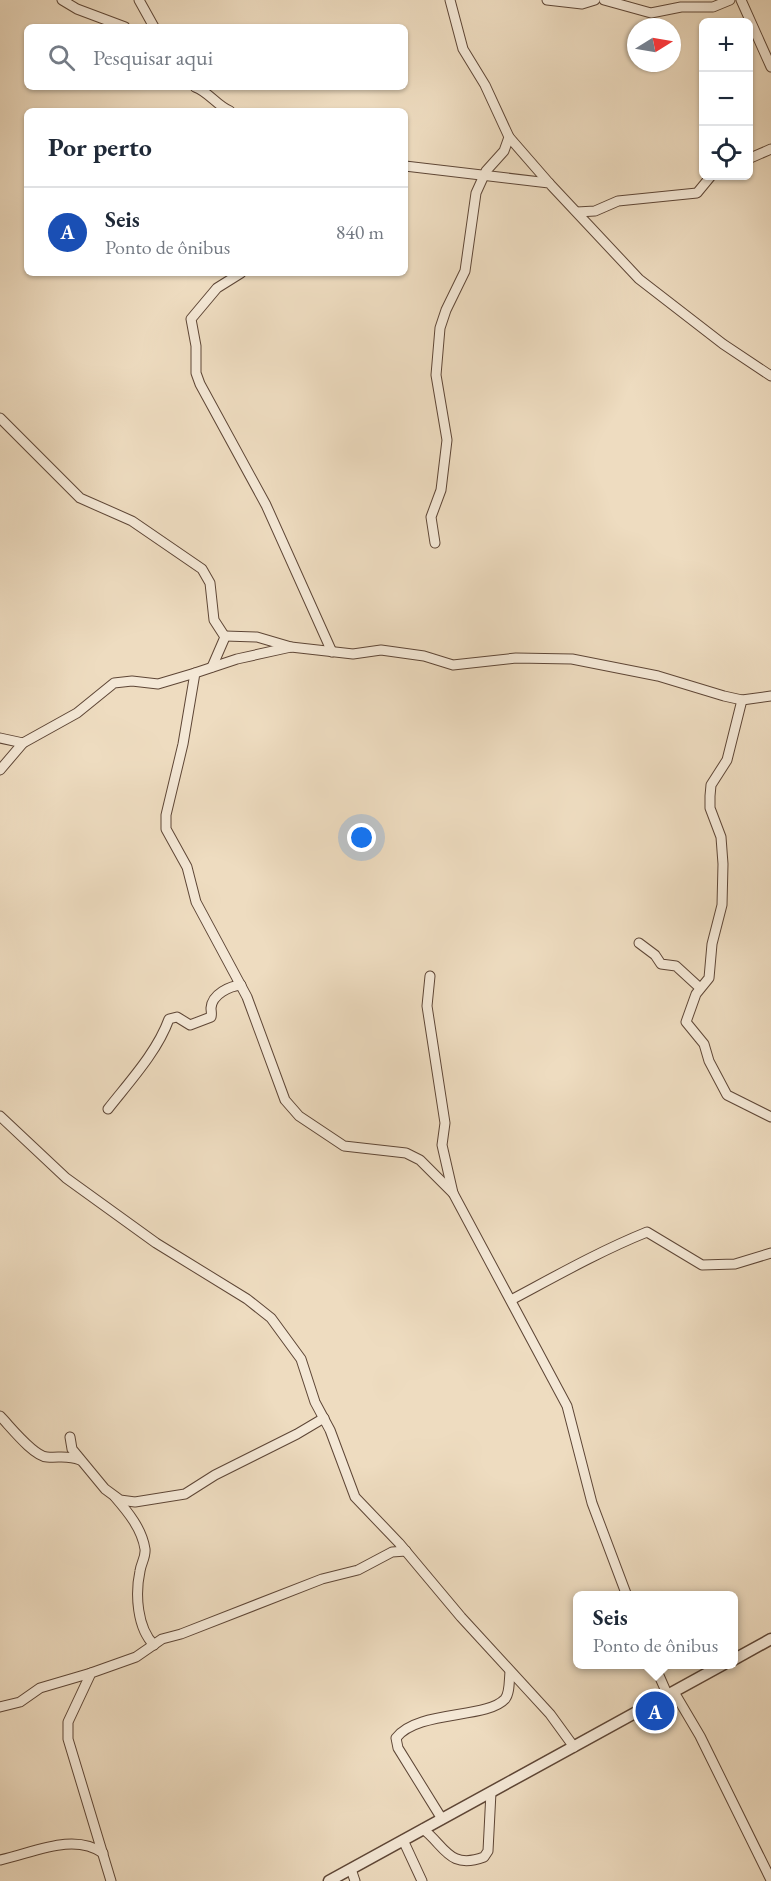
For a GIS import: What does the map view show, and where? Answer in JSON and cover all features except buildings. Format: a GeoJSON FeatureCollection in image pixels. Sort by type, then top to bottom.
{"type":"FeatureCollection","features":[{"type":"Feature","properties":{"kind":"street"},"geometry":{"type":"LineString","coordinates":[[62,0],[77,9],[117,24]]}},
{"type":"Feature","properties":{"kind":"street"},"geometry":{"type":"LineString","coordinates":[[140,0],[152,24]]}},
{"type":"Feature","properties":{"kind":"street"},"geometry":{"type":"LineString","coordinates":[[450,0],[463,49],[485,85],[508,137],[639,279],[723,344],[771,376]]}},
{"type":"Feature","properties":{"kind":"street"},"geometry":{"type":"LineString","coordinates":[[547,0],[582,4],[595,0]]}},
{"type":"Feature","properties":{"kind":"street"},"geometry":{"type":"LineString","coordinates":[[604,0],[651,13],[681,7],[713,8],[730,0]]}},
{"type":"Feature","properties":{"kind":"street"},"geometry":{"type":"LineString","coordinates":[[741,0],[771,66]]}},
{"type":"Feature","properties":{"kind":"street"},"geometry":{"type":"LineString","coordinates":[[202,90],[225,108]]}},
{"type":"Feature","properties":{"kind":"street"},"geometry":{"type":"LineString","coordinates":[[435,543],[431,517],[441,490],[447,435],[436,384],[439,336],[446,310],[465,271],[472,235],[474,199],[484,174],[504,151],[508,137]]}},
{"type":"Feature","properties":{"kind":"street"},"geometry":{"type":"LineString","coordinates":[[753,157],[771,149]]}},
{"type":"Feature","properties":{"kind":"street"},"geometry":{"type":"LineString","coordinates":[[408,167],[444,173],[484,174],[549,183]]}},
{"type":"Feature","properties":{"kind":"street"},"geometry":{"type":"LineString","coordinates":[[577,212],[595,211],[618,201],[697,193],[708,180]]}},
{"type":"Feature","properties":{"kind":"street"},"geometry":{"type":"LineString","coordinates":[[236,276],[214,291],[191,319],[196,346],[196,373],[211,408],[255,484],[294,563],[332,652]]}},
{"type":"Feature","properties":{"kind":"street"},"geometry":{"type":"LineString","coordinates":[[0,418],[80,498],[132,521],[202,569],[210,583],[214,620],[225,636],[222,649],[212,667]]}},
{"type":"Feature","properties":{"kind":"street"},"geometry":{"type":"LineString","coordinates":[[225,636],[257,637],[291,647],[353,654],[386,651],[431,658],[453,665],[516,658],[563,658],[658,676],[742,700],[771,696]]}},
{"type":"Feature","properties":{"kind":"street"},"geometry":{"type":"LineString","coordinates":[[0,770],[23,743],[77,713],[114,683],[132,681],[158,684],[212,667],[291,647]]}},
{"type":"Feature","properties":{"kind":"street"},"geometry":{"type":"LineString","coordinates":[[195,673],[183,744],[166,815],[166,828],[187,867],[196,902],[241,985],[282,1092],[294,1112],[344,1146],[389,1150],[413,1157],[425,1165],[453,1193]]}},
{"type":"Feature","properties":{"kind":"street"},"geometry":{"type":"LineString","coordinates":[[742,700],[727,760],[711,785],[710,808],[723,849],[722,905],[712,944],[709,982],[700,988],[686,1024],[704,1044],[709,1061],[727,1095],[771,1117]]}},
{"type":"Feature","properties":{"kind":"street"},"geometry":{"type":"LineString","coordinates":[[0,738],[23,743]]}},
{"type":"Feature","properties":{"kind":"street"},"geometry":{"type":"LineString","coordinates":[[639,943],[655,955],[662,965],[675,966],[700,988]]}},
{"type":"Feature","properties":{"kind":"street"},"geometry":{"type":"LineString","coordinates":[[430,976],[427,1006],[445,1123],[442,1145],[453,1193],[567,1406],[592,1503],[625,1591]]}},
{"type":"Feature","properties":{"kind":"street"},"geometry":{"type":"LineString","coordinates":[[108,1109],[147,1059],[169,1019],[177,1017],[190,1025],[211,1017],[211,1007],[218,997],[227,989],[241,985]]}},
{"type":"Feature","properties":{"kind":"street"},"geometry":{"type":"LineString","coordinates":[[0,1116],[66,1178],[156,1243],[233,1290],[271,1318],[301,1359],[315,1402],[324,1418],[352,1493],[550,1714],[574,1747]]}},
{"type":"Feature","properties":{"kind":"street"},"geometry":{"type":"LineString","coordinates":[[512,1300],[558,1277],[589,1256],[648,1232],[702,1265],[735,1264],[771,1253]]}},
{"type":"Feature","properties":{"kind":"street"},"geometry":{"type":"LineString","coordinates":[[0,1416],[37,1454],[46,1457],[71,1456],[80,1460]]}},
{"type":"Feature","properties":{"kind":"street"},"geometry":{"type":"LineString","coordinates":[[113,1496],[130,1502],[185,1494],[215,1475],[324,1418]]}},
{"type":"Feature","properties":{"kind":"street"},"geometry":{"type":"LineString","coordinates":[[70,1437],[72,1449],[135,1523],[144,1543],[145,1554],[138,1580],[138,1602],[144,1631],[154,1646]]}},
{"type":"Feature","properties":{"kind":"street"},"geometry":{"type":"LineString","coordinates":[[0,1707],[22,1701],[40,1688],[136,1657],[166,1637],[181,1634],[322,1579],[358,1570],[392,1552],[406,1551]]}},
{"type":"Feature","properties":{"kind":"street"},"geometry":{"type":"LineString","coordinates":[[738,1657],[771,1639]]}},
{"type":"Feature","properties":{"kind":"street"},"geometry":{"type":"LineString","coordinates":[[656,1669],[700,1736],[771,1880]]}},
{"type":"Feature","properties":{"kind":"street"},"geometry":{"type":"LineString","coordinates":[[329,1881],[717,1669]]}},
{"type":"Feature","properties":{"kind":"street"},"geometry":{"type":"LineString","coordinates":[[442,1819],[398,1748],[396,1737],[404,1731],[436,1718],[490,1708],[501,1702],[507,1696],[510,1672]]}},
{"type":"Feature","properties":{"kind":"street"},"geometry":{"type":"LineString","coordinates":[[91,1673],[70,1714],[67,1731],[111,1881]]}},
{"type":"Feature","properties":{"kind":"street"},"geometry":{"type":"LineString","coordinates":[[423,1829],[441,1849],[454,1858],[465,1861],[484,1857],[488,1851],[492,1792]]}},
{"type":"Feature","properties":{"kind":"street"},"geometry":{"type":"LineString","coordinates":[[403,1840],[422,1881]]}},
{"type":"Feature","properties":{"kind":"street"},"geometry":{"type":"LineString","coordinates":[[0,1860],[36,1850],[82,1843],[103,1853]]}},
{"type":"Feature","properties":{"kind":"street"},"geometry":{"type":"LineString","coordinates":[[351,1869],[355,1881]]}},
{"type":"Feature","properties":{"kind":"place","name":"Seis"},"geometry":{"type":"Point","coordinates":[655,1711]}}]}
